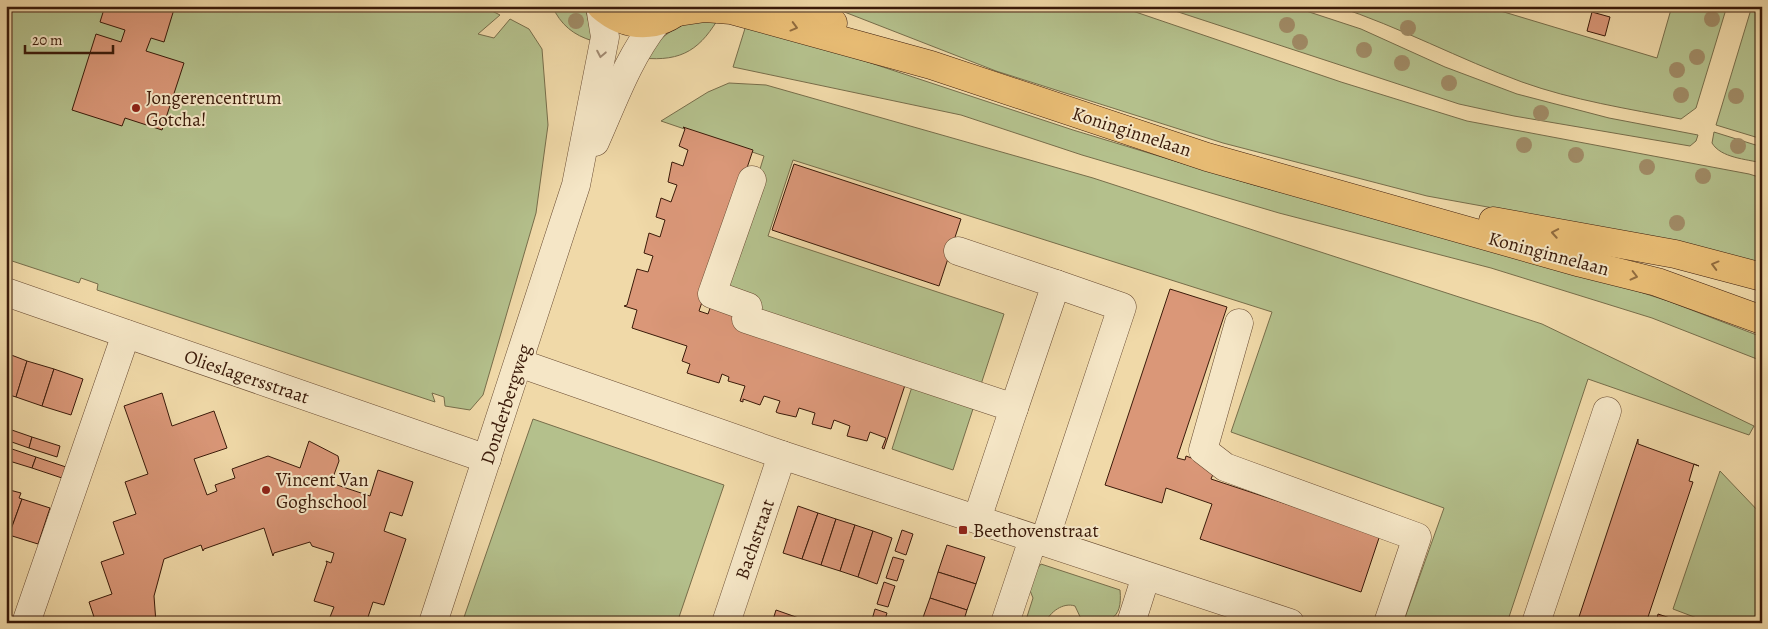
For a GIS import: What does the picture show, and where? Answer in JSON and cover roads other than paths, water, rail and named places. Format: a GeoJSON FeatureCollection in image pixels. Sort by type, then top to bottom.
{"type":"FeatureCollection","features":[{"type":"Feature","properties":{"kind":"main road","name":"Koninginnelaan"},"geometry":{"type":"LineString","coordinates":[[601,6],[625,21],[646,24],[673,14],[705,8],[731,10],[931,65],[1207,156],[1581,263],[1657,282],[1762,320]]}},
{"type":"Feature","properties":{"kind":"main road","name":"Koninginnelaan"},"geometry":{"type":"LineString","coordinates":[[793,6],[931,65]]}},
{"type":"Feature","properties":{"kind":"main road","name":"Koninginnelaan"},"geometry":{"type":"LineString","coordinates":[[1334,192],[1675,254],[1762,277]]}},
{"type":"Feature","properties":{"kind":"street","name":"Donderbergweg"},"geometry":{"type":"LineString","coordinates":[[576,185],[604,37],[601,6]]}},
{"type":"Feature","properties":{"kind":"street","name":"Donderbergweg"},"geometry":{"type":"LineString","coordinates":[[433,623],[576,185],[642,40],[673,14]]}},
{"type":"Feature","properties":{"kind":"street"},"geometry":{"type":"LineString","coordinates":[[752,180],[712,294],[748,306],[746,319],[1014,408]]}},
{"type":"Feature","properties":{"kind":"street"},"geometry":{"type":"LineString","coordinates":[[958,251],[1122,307],[1006,623]]}},
{"type":"Feature","properties":{"kind":"street"},"geometry":{"type":"LineString","coordinates":[[977,519],[1056,284]]}},
{"type":"Feature","properties":{"kind":"street","name":"Olieslagersstraat"},"geometry":{"type":"LineString","coordinates":[[6,292],[488,459]]}},
{"type":"Feature","properties":{"kind":"street"},"geometry":{"type":"LineString","coordinates":[[1239,323],[1202,450],[1225,467],[1417,537],[1388,623]]}},
{"type":"Feature","properties":{"kind":"street"},"geometry":{"type":"LineString","coordinates":[[26,623],[126,334]]}},
{"type":"Feature","properties":{"kind":"street"},"geometry":{"type":"LineString","coordinates":[[519,363],[782,454],[1290,623]]}},
{"type":"Feature","properties":{"kind":"street"},"geometry":{"type":"LineString","coordinates":[[1536,623],[1607,412]]}},
{"type":"Feature","properties":{"kind":"street","name":"Bachstraat"},"geometry":{"type":"LineString","coordinates":[[726,623],[782,454]]}},
{"type":"Feature","properties":{"kind":"street"},"geometry":{"type":"LineString","coordinates":[[1131,623],[1146,576]]}},
{"type":"Feature","properties":{"kind":"place","name":"Jongerencentrum Gotcha!"},"geometry":{"type":"Point","coordinates":[136,108]}},
{"type":"Feature","properties":{"kind":"place","name":"Vincent Van Goghschool"},"geometry":{"type":"Point","coordinates":[266,490]}},
{"type":"Feature","properties":{"kind":"place","name":"Beethovenstraat"},"geometry":{"type":"Point","coordinates":[963,530]}}]}
